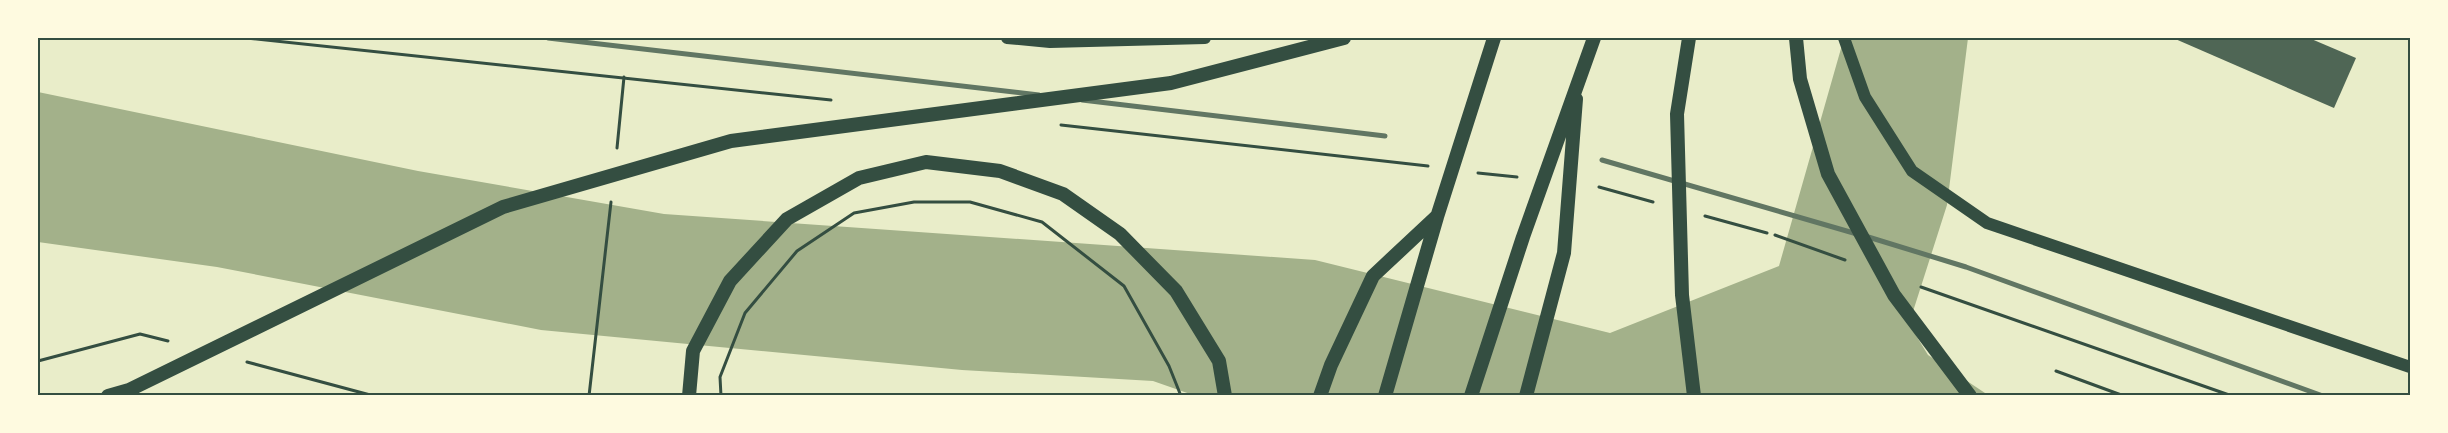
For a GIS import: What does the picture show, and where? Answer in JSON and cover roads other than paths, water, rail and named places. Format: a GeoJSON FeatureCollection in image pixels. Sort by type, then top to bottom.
{"type":"FeatureCollection","features":[{"type":"Feature","properties":{"kind":"highway"},"geometry":{"type":"LineString","coordinates":[[108,396],[129,390],[503,207],[731,141],[1171,83],[1344,38]]}},
{"type":"Feature","properties":{"kind":"highway"},"geometry":{"type":"LineString","coordinates":[[1385,396],[1437,217],[1494,38]]}},
{"type":"Feature","properties":{"kind":"highway"},"geometry":{"type":"LineString","coordinates":[[1471,396],[1523,237],[1594,38]]}},
{"type":"Feature","properties":{"kind":"highway"},"geometry":{"type":"LineString","coordinates":[[1689,38],[1677,114],[1682,295],[1694,396]]}},
{"type":"Feature","properties":{"kind":"highway"},"geometry":{"type":"LineString","coordinates":[[1796,38],[1800,79],[1828,174],[1894,295],[1970,396]]}},
{"type":"Feature","properties":{"kind":"highway"},"geometry":{"type":"LineString","coordinates":[[1526,396],[1564,253],[1578,80]]}},
{"type":"Feature","properties":{"kind":"highway"},"geometry":{"type":"LineString","coordinates":[[689,396],[693,350],[730,281],[787,219],[859,178],[926,162],[1000,171],[1063,194],[1120,234],[1176,291],[1219,361],[1225,396]]}},
{"type":"Feature","properties":{"kind":"highway"},"geometry":{"type":"LineString","coordinates":[[1320,396],[1331,365],[1373,276],[1437,217]]}},
{"type":"Feature","properties":{"kind":"main road"},"geometry":{"type":"LineString","coordinates":[[1007,38],[1050,42],[1205,38]]}},
{"type":"Feature","properties":{"kind":"main road"},"geometry":{"type":"LineString","coordinates":[[1844,38],[1865,97],[1912,171],[1987,223],[2410,367]]}},
{"type":"Feature","properties":{"kind":"street"},"geometry":{"type":"LineString","coordinates":[[548,38],[1385,136]]}},
{"type":"Feature","properties":{"kind":"street"},"geometry":{"type":"LineString","coordinates":[[1602,160],[1779,210],[1966,267],[2323,396]]}}]}
